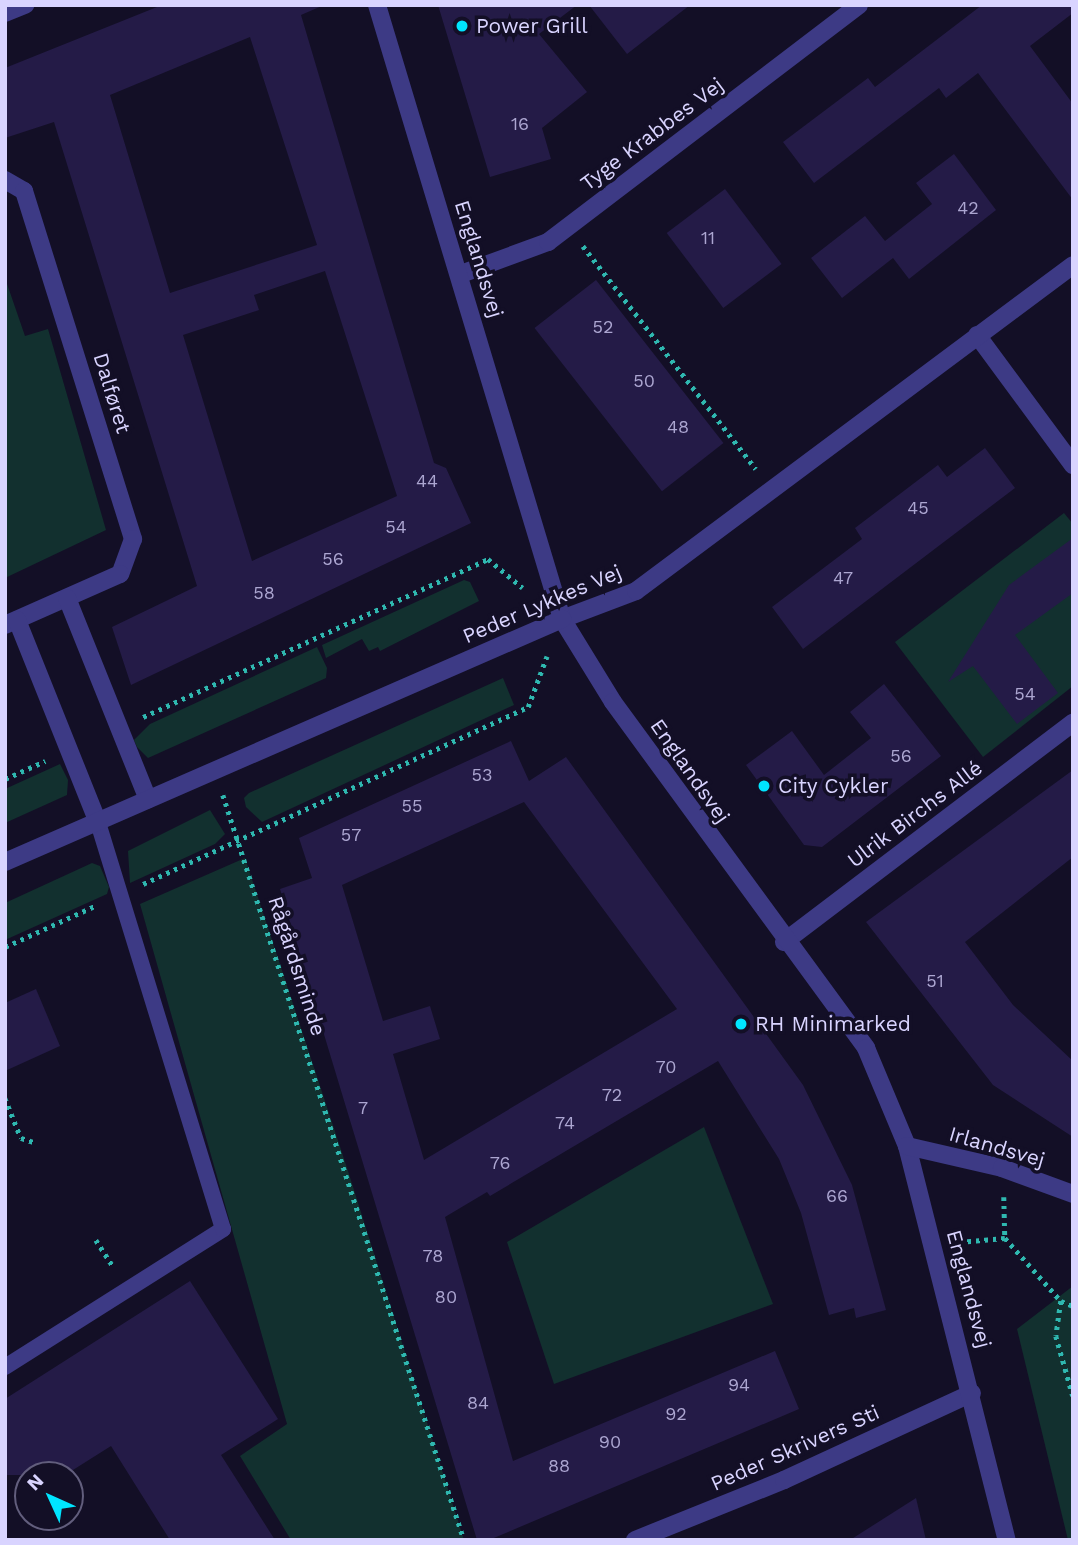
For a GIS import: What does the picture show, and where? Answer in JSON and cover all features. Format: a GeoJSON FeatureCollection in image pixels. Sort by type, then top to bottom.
{"type":"FeatureCollection","features":[{"type":"Feature","properties":{"kind":"street"},"geometry":{"type":"LineString","coordinates":[[5,13],[25,5]]}},
{"type":"Feature","properties":{"kind":"street","name":"Englandsvej"},"geometry":{"type":"LineString","coordinates":[[377,5],[461,274],[562,619],[613,702],[784,942],[866,1048],[907,1146],[972,1392],[1007,1540]]}},
{"type":"Feature","properties":{"kind":"street","name":"Tyge Krabbes Vej"},"geometry":{"type":"LineString","coordinates":[[461,274],[548,242],[569,228],[859,5]]}},
{"type":"Feature","properties":{"kind":"street","name":"Dalføret"},"geometry":{"type":"LineString","coordinates":[[5,180],[24,191],[133,539],[120,574],[11,623],[69,750],[97,820]]}},
{"type":"Feature","properties":{"kind":"street","name":"Peder Lykkes Vej"},"geometry":{"type":"LineString","coordinates":[[5,862],[562,619],[636,590],[1073,265]]}},
{"type":"Feature","properties":{"kind":"street"},"geometry":{"type":"LineString","coordinates":[[977,335],[1073,465]]}},
{"type":"Feature","properties":{"kind":"street"},"geometry":{"type":"LineString","coordinates":[[67,597],[148,799]]}},
{"type":"Feature","properties":{"kind":"street","name":"Ulrik Birchs Allé"},"geometry":{"type":"LineString","coordinates":[[784,942],[1073,723]]}},
{"type":"Feature","properties":{"kind":"street","name":"Irlandsvej"},"geometry":{"type":"LineString","coordinates":[[907,1146],[1002,1168],[1073,1194]]}},
{"type":"Feature","properties":{"kind":"street","name":"Peder Skrivers Sti"},"geometry":{"type":"LineString","coordinates":[[635,1540],[784,1480],[972,1392]]}},
{"type":"Feature","properties":{"kind":"lane"},"geometry":{"type":"LineString","coordinates":[[5,1367],[223,1229],[97,820]]}},
{"type":"Feature","properties":{"kind":"path"},"geometry":{"type":"LineString","coordinates":[[569,228],[771,489]]}},
{"type":"Feature","properties":{"kind":"path"},"geometry":{"type":"LineString","coordinates":[[5,947],[528,706],[562,619],[488,559],[228,682],[119,727]]}},
{"type":"Feature","properties":{"kind":"path"},"geometry":{"type":"LineString","coordinates":[[5,779],[69,750]]}},
{"type":"Feature","properties":{"kind":"path","name":"Rågårdsminde"},"geometry":{"type":"LineString","coordinates":[[214,771],[239,839],[348,1171],[464,1540]]}},
{"type":"Feature","properties":{"kind":"path"},"geometry":{"type":"LineString","coordinates":[[5,1098],[21,1138],[36,1143]]}},
{"type":"Feature","properties":{"kind":"path"},"geometry":{"type":"LineString","coordinates":[[1002,1168],[1005,1238],[1061,1301],[1073,1306]]}},
{"type":"Feature","properties":{"kind":"path"},"geometry":{"type":"LineString","coordinates":[[933,1243],[1005,1238]]}},
{"type":"Feature","properties":{"kind":"path"},"geometry":{"type":"LineString","coordinates":[[96,1240],[118,1275]]}},
{"type":"Feature","properties":{"kind":"path"},"geometry":{"type":"LineString","coordinates":[[1061,1301],[1056,1336],[1073,1396]]}},
{"type":"Feature","properties":{"kind":"green space"},"geometry":{"type":"Polygon","coordinates":[[[5,278],[25,336],[48,329],[106,530],[5,578],[5,278]]]}},
{"type":"Feature","properties":{"kind":"green space"},"geometry":{"type":"Polygon","coordinates":[[[1064,513],[1073,524],[1073,686],[983,757],[895,642],[1064,513]]]}},
{"type":"Feature","properties":{"kind":"green space"},"geometry":{"type":"Polygon","coordinates":[[[464,580],[470,582],[479,601],[380,651],[378,647],[369,651],[362,639],[326,658],[322,645],[464,580]]]}},
{"type":"Feature","properties":{"kind":"green space"},"geometry":{"type":"Polygon","coordinates":[[[317,647],[327,668],[326,678],[148,758],[137,747],[134,740],[150,724],[317,647]]]}},
{"type":"Feature","properties":{"kind":"green space"},"geometry":{"type":"Polygon","coordinates":[[[503,678],[514,705],[262,822],[246,807],[244,798],[249,793],[503,678]]]}},
{"type":"Feature","properties":{"kind":"green space"},"geometry":{"type":"Polygon","coordinates":[[[60,764],[68,780],[67,795],[5,823],[5,789],[60,764]]]}},
{"type":"Feature","properties":{"kind":"green space"},"geometry":{"type":"Polygon","coordinates":[[[210,810],[225,834],[215,844],[130,883],[128,851],[210,810]]]}},
{"type":"Feature","properties":{"kind":"green space"},"geometry":{"type":"Polygon","coordinates":[[[245,858],[348,1171],[464,1540],[291,1540],[240,1456],[287,1424],[140,904],[245,858]]]}},
{"type":"Feature","properties":{"kind":"green space"},"geometry":{"type":"Polygon","coordinates":[[[92,863],[100,866],[109,887],[107,894],[5,940],[5,903],[92,863]]]}},
{"type":"Feature","properties":{"kind":"green space"},"geometry":{"type":"Polygon","coordinates":[[[704,1127],[773,1304],[554,1384],[507,1242],[704,1127]]]}},
{"type":"Feature","properties":{"kind":"green space"},"geometry":{"type":"Polygon","coordinates":[[[1073,1286],[1073,1540],[1068,1540],[1017,1329],[1073,1286]]]}},
{"type":"Feature","properties":{"kind":"building"},"geometry":{"type":"Polygon","coordinates":[[[162,5],[324,5],[301,15],[434,463],[446,468],[471,523],[131,685],[112,627],[197,586],[54,122],[5,138],[5,68],[162,5]],[[250,37],[110,95],[170,293],[317,245],[250,37]],[[325,271],[254,295],[259,310],[183,335],[252,561],[397,496],[325,271]]]}},
{"type":"Feature","properties":{"kind":"building"},"geometry":{"type":"Polygon","coordinates":[[[438,5],[577,5],[539,34],[587,92],[542,128],[551,159],[490,177],[438,5]]]}},
{"type":"Feature","properties":{"kind":"building"},"geometry":{"type":"Polygon","coordinates":[[[589,5],[690,5],[627,54],[589,5]]]}},
{"type":"Feature","properties":{"kind":"building"},"geometry":{"type":"Polygon","coordinates":[[[982,5],[1073,5],[1073,13],[1030,46],[1073,104],[1073,200],[978,73],[946,98],[939,88],[814,183],[783,142],[868,78],[875,87],[982,5]]]}},
{"type":"Feature","properties":{"kind":"building"},"geometry":{"type":"Polygon","coordinates":[[[954,154],[996,210],[909,279],[893,258],[842,298],[811,258],[865,216],[885,241],[932,204],[916,183],[954,154]]]}},
{"type":"Feature","properties":{"kind":"building"},"geometry":{"type":"Polygon","coordinates":[[[725,189],[782,264],[723,308],[667,233],[725,189]]]}},
{"type":"Feature","properties":{"kind":"building"},"geometry":{"type":"Polygon","coordinates":[[[596,280],[723,443],[662,491],[535,328],[596,280]]]}},
{"type":"Feature","properties":{"kind":"building"},"geometry":{"type":"Polygon","coordinates":[[[985,448],[1015,488],[803,649],[772,607],[862,539],[855,528],[938,465],[947,477],[985,448]]]}},
{"type":"Feature","properties":{"kind":"building"},"geometry":{"type":"Polygon","coordinates":[[[1073,538],[1073,593],[1015,635],[1058,693],[1017,724],[973,666],[948,682],[1009,585],[1073,538]]]}},
{"type":"Feature","properties":{"kind":"building"},"geometry":{"type":"Polygon","coordinates":[[[884,684],[941,756],[822,847],[804,845],[746,765],[792,731],[824,775],[871,738],[850,712],[884,684]]]}},
{"type":"Feature","properties":{"kind":"building"},"geometry":{"type":"Polygon","coordinates":[[[511,741],[529,781],[566,757],[803,1085],[852,1185],[886,1310],[856,1318],[854,1308],[829,1315],[801,1213],[779,1159],[718,1061],[490,1196],[487,1192],[445,1217],[513,1461],[775,1351],[799,1409],[489,1540],[477,1540],[280,889],[312,878],[299,838],[511,741]],[[524,802],[342,885],[383,1021],[430,1006],[440,1039],[393,1054],[424,1160],[677,1009],[524,802]]]}},
{"type":"Feature","properties":{"kind":"building"},"geometry":{"type":"Polygon","coordinates":[[[1073,770],[1073,857],[965,942],[1013,1005],[1073,1061],[1073,1137],[993,1085],[866,922],[1073,770]]]}},
{"type":"Feature","properties":{"kind":"building"},"geometry":{"type":"Polygon","coordinates":[[[36,989],[60,1046],[5,1071],[5,1003],[36,989]]]}},
{"type":"Feature","properties":{"kind":"building"},"geometry":{"type":"Polygon","coordinates":[[[190,1281],[278,1419],[221,1455],[275,1540],[170,1540],[111,1446],[84,1463],[14,1461],[14,1475],[5,1475],[5,1399],[190,1281]]]}},
{"type":"Feature","properties":{"kind":"building"},"geometry":{"type":"Polygon","coordinates":[[[916,1498],[926,1540],[850,1540],[916,1498]]]}},
{"type":"Feature","properties":{"kind":"place","name":"Power Grill"},"geometry":{"type":"Point","coordinates":[462,26]}},
{"type":"Feature","properties":{"kind":"place","name":"City Cykler"},"geometry":{"type":"Point","coordinates":[764,786]}},
{"type":"Feature","properties":{"kind":"place","name":"RH Minimarked"},"geometry":{"type":"Point","coordinates":[741,1024]}}]}
